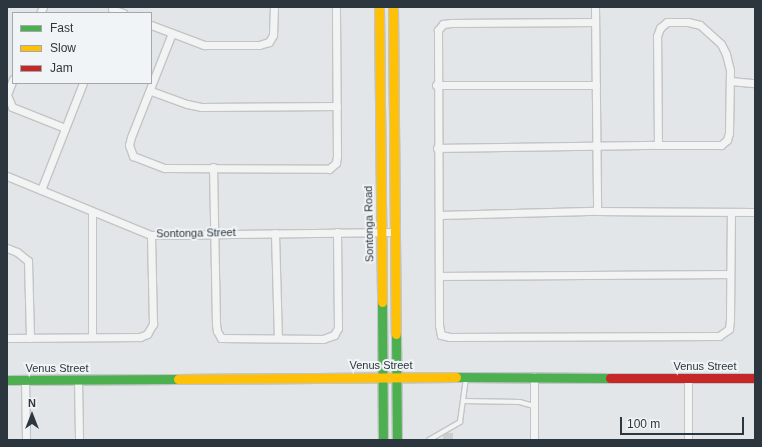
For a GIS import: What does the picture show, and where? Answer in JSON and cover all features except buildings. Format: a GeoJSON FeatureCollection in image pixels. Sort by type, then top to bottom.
{"type":"FeatureCollection","features":[{"type":"Feature","properties":{"kind":"main road","name":"Sontonga Road"},"geometry":{"type":"LineString","coordinates":[[379,7],[384,377],[383,440]]}},
{"type":"Feature","properties":{"kind":"main road"},"geometry":{"type":"LineString","coordinates":[[393,7],[398,377],[397,440]]}},
{"type":"Feature","properties":{"kind":"main road","name":"Venus Street"},"geometry":{"type":"LineString","coordinates":[[7,380],[534,376],[755,378]]}},
{"type":"Feature","properties":{"kind":"street"},"geometry":{"type":"LineString","coordinates":[[152,24],[204,45],[265,44],[273,35],[274,7]]}},
{"type":"Feature","properties":{"kind":"street"},"geometry":{"type":"LineString","coordinates":[[172,33],[151,91],[131,137],[129,145],[133,156],[165,168],[332,167],[337,156],[336,7]]}},
{"type":"Feature","properties":{"kind":"street"},"geometry":{"type":"LineString","coordinates":[[595,7],[597,211]]}},
{"type":"Feature","properties":{"kind":"street"},"geometry":{"type":"LineString","coordinates":[[596,22],[443,24],[437,34],[437,148],[440,215],[439,325],[444,337],[719,336],[729,329],[731,212]]}},
{"type":"Feature","properties":{"kind":"street"},"geometry":{"type":"LineString","coordinates":[[437,148],[658,145],[710,147],[724,142],[729,133],[730,81],[724,50],[703,26],[688,22],[667,22],[661,26],[658,36],[658,145]]}},
{"type":"Feature","properties":{"kind":"street"},"geometry":{"type":"LineString","coordinates":[[730,81],[755,83]]}},
{"type":"Feature","properties":{"kind":"street"},"geometry":{"type":"LineString","coordinates":[[12,82],[7,95],[12,107],[66,128]]}},
{"type":"Feature","properties":{"kind":"street"},"geometry":{"type":"LineString","coordinates":[[41,190],[83,84]]}},
{"type":"Feature","properties":{"kind":"street"},"geometry":{"type":"LineString","coordinates":[[436,85],[596,84]]}},
{"type":"Feature","properties":{"kind":"street"},"geometry":{"type":"LineString","coordinates":[[151,91],[187,104],[201,107],[336,106]]}},
{"type":"Feature","properties":{"kind":"street"},"geometry":{"type":"LineString","coordinates":[[213,167],[216,324],[219,336],[227,338],[329,338],[337,332],[337,232]]}},
{"type":"Feature","properties":{"kind":"street","name":"Sontonga Street"},"geometry":{"type":"LineString","coordinates":[[7,176],[92,213],[151,235],[396,232]]}},
{"type":"Feature","properties":{"kind":"street"},"geometry":{"type":"LineString","coordinates":[[440,215],[597,211],[755,212]]}},
{"type":"Feature","properties":{"kind":"street"},"geometry":{"type":"LineString","coordinates":[[92,213],[92,337]]}},
{"type":"Feature","properties":{"kind":"street"},"geometry":{"type":"LineString","coordinates":[[275,233],[278,338]]}},
{"type":"Feature","properties":{"kind":"street"},"geometry":{"type":"LineString","coordinates":[[7,338],[140,337],[151,330],[151,235]]}},
{"type":"Feature","properties":{"kind":"street"},"geometry":{"type":"LineString","coordinates":[[7,248],[23,256],[29,265],[30,338]]}},
{"type":"Feature","properties":{"kind":"street"},"geometry":{"type":"LineString","coordinates":[[439,276],[730,274]]}},
{"type":"Feature","properties":{"kind":"street"},"geometry":{"type":"LineString","coordinates":[[534,376],[534,440]]}},
{"type":"Feature","properties":{"kind":"street"},"geometry":{"type":"LineString","coordinates":[[688,378],[688,440]]}},
{"type":"Feature","properties":{"kind":"street"},"geometry":{"type":"LineString","coordinates":[[25,380],[26,440]]}},
{"type":"Feature","properties":{"kind":"street"},"geometry":{"type":"LineString","coordinates":[[78,380],[79,440]]}},
{"type":"Feature","properties":{"kind":"lane"},"geometry":{"type":"LineString","coordinates":[[430,440],[458,424],[464,401],[466,377]]}},
{"type":"Feature","properties":{"kind":"lane"},"geometry":{"type":"LineString","coordinates":[[464,401],[520,402],[534,406]]}},
{"type":"Feature","properties":{"kind":"traffic: fast"},"geometry":{"type":"LineString","coordinates":[[382,302],[383,440]]}},
{"type":"Feature","properties":{"kind":"traffic: fast"},"geometry":{"type":"LineString","coordinates":[[396,334],[397,440]]}},
{"type":"Feature","properties":{"kind":"traffic: fast"},"geometry":{"type":"LineString","coordinates":[[456,377],[610,378]]}},
{"type":"Feature","properties":{"kind":"traffic: fast"},"geometry":{"type":"LineString","coordinates":[[7,380],[178,379]]}},
{"type":"Feature","properties":{"kind":"traffic: slow"},"geometry":{"type":"LineString","coordinates":[[379,7],[382,302]]}},
{"type":"Feature","properties":{"kind":"traffic: slow"},"geometry":{"type":"LineString","coordinates":[[393,7],[396,334]]}},
{"type":"Feature","properties":{"kind":"traffic: slow"},"geometry":{"type":"LineString","coordinates":[[178,379],[456,377]]}},
{"type":"Feature","properties":{"kind":"traffic: jam"},"geometry":{"type":"LineString","coordinates":[[610,378],[755,378]]}}]}
